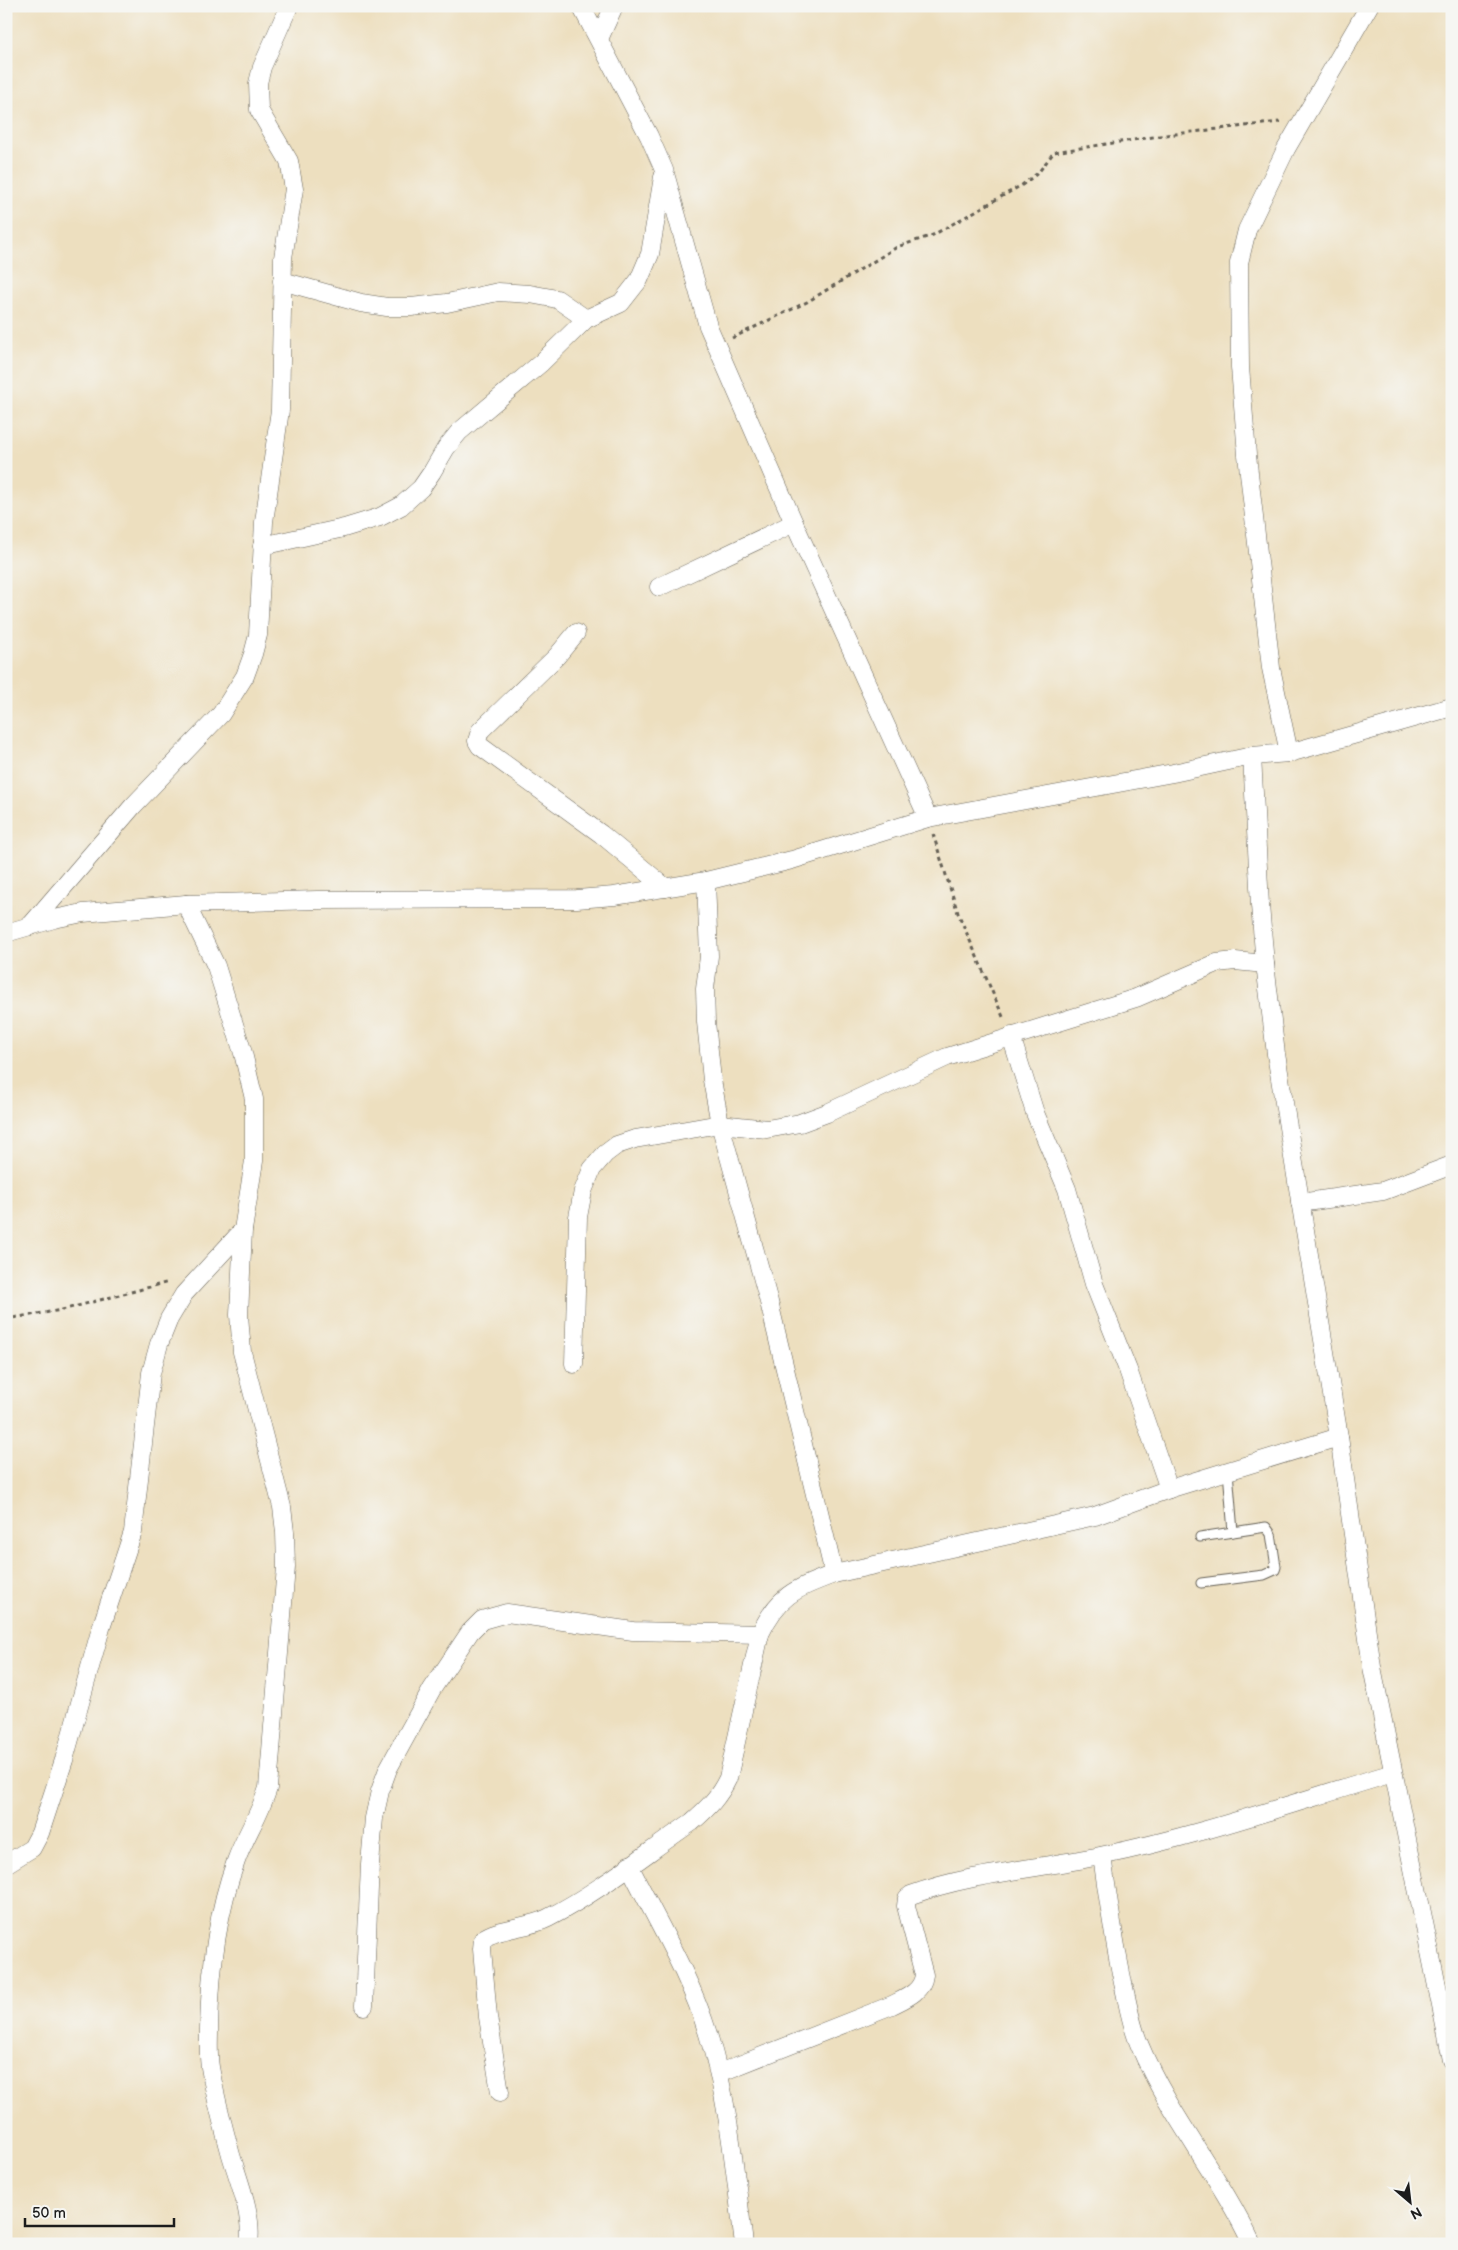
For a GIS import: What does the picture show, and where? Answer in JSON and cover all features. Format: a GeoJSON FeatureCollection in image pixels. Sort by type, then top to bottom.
{"type":"FeatureCollection","features":[{"type":"Feature","properties":{"kind":"street"},"geometry":{"type":"LineString","coordinates":[[29,926],[134,806],[221,714],[245,676],[258,635],[264,522],[280,410],[283,258],[294,189],[289,161],[259,110],[258,83],[262,67],[289,6]]}},
{"type":"Feature","properties":{"kind":"street"},"geometry":{"type":"LineString","coordinates":[[581,6],[649,136],[664,170],[697,293],[716,345],[794,523],[928,818]]}},
{"type":"Feature","properties":{"kind":"street"},"geometry":{"type":"LineString","coordinates":[[599,39],[614,6]]}},
{"type":"Feature","properties":{"kind":"street"},"geometry":{"type":"LineString","coordinates":[[1289,753],[1271,668],[1247,455],[1240,368],[1238,301],[1240,263],[1247,230],[1286,149],[1369,6]]}},
{"type":"Feature","properties":{"kind":"street"},"geometry":{"type":"LineString","coordinates":[[262,546],[344,528],[380,517],[401,506],[421,488],[446,448],[459,432],[541,362],[586,319],[620,304],[639,280],[650,254],[664,170]]}},
{"type":"Feature","properties":{"kind":"street"},"geometry":{"type":"LineString","coordinates":[[282,281],[361,303],[387,307],[411,307],[447,303],[498,292],[530,294],[557,300],[586,319]]}},
{"type":"Feature","properties":{"kind":"street"},"geometry":{"type":"LineString","coordinates":[[659,587],[794,523]]}},
{"type":"Feature","properties":{"kind":"street"},"geometry":{"type":"LineString","coordinates":[[576,633],[557,656],[480,731],[478,741],[480,746],[601,834],[666,888]]}},
{"type":"Feature","properties":{"kind":"street"},"geometry":{"type":"LineString","coordinates":[[6,933],[83,913],[186,904],[317,900],[577,899],[614,896],[666,888],[706,881],[792,860],[928,818],[1173,774],[1252,756],[1289,753],[1432,711],[1452,707]]}},
{"type":"Feature","properties":{"kind":"street"},"geometry":{"type":"LineString","coordinates":[[1252,756],[1265,964],[1300,1203],[1339,1437],[1372,1666],[1392,1773],[1452,2060]]}},
{"type":"Feature","properties":{"kind":"street"},"geometry":{"type":"LineString","coordinates":[[706,881],[709,956],[705,990],[706,1022],[712,1080],[720,1124],[769,1302],[834,1574]]}},
{"type":"Feature","properties":{"kind":"street"},"geometry":{"type":"LineString","coordinates":[[186,904],[216,966],[243,1053],[254,1098],[254,1161],[243,1230],[238,1316],[242,1352],[282,1506],[285,1532],[286,1559],[268,1788],[261,1811],[237,1858],[217,1922],[210,2009],[209,2064],[217,2105],[244,2198],[250,2236],[249,2244]]}},
{"type":"Feature","properties":{"kind":"street"},"geometry":{"type":"LineString","coordinates":[[574,1364],[578,1217],[583,1191],[592,1169],[605,1154],[618,1145],[635,1139],[720,1124],[767,1129],[800,1123],[827,1113],[947,1057],[1136,998],[1217,963],[1235,961],[1265,964]]}},
{"type":"Feature","properties":{"kind":"street"},"geometry":{"type":"LineString","coordinates":[[1011,1036],[1035,1113],[1066,1189],[1094,1284],[1128,1370],[1169,1489]]}},
{"type":"Feature","properties":{"kind":"street"},"geometry":{"type":"LineString","coordinates":[[1300,1203],[1383,1191],[1452,1165]]}},
{"type":"Feature","properties":{"kind":"street"},"geometry":{"type":"LineString","coordinates":[[6,1864],[32,1848],[40,1833],[133,1532],[151,1373],[159,1344],[169,1318],[184,1294],[243,1230]]}},
{"type":"Feature","properties":{"kind":"street"},"geometry":{"type":"LineString","coordinates":[[500,2092],[488,2017],[482,1950],[483,1940],[492,1933],[534,1924],[547,1918],[586,1895],[692,1822],[712,1805],[720,1795],[728,1778],[760,1634],[769,1614],[783,1599],[800,1588],[834,1574],[1095,1516],[1169,1489],[1339,1437]]}},
{"type":"Feature","properties":{"kind":"street"},"geometry":{"type":"LineString","coordinates":[[364,2006],[370,1864],[374,1818],[380,1791],[388,1769],[432,1689],[470,1632],[482,1620],[507,1613],[633,1631],[760,1634]]}},
{"type":"Feature","properties":{"kind":"street"},"geometry":{"type":"LineString","coordinates":[[719,2073],[892,2005],[918,1990],[923,1984],[924,1975],[906,1906],[907,1898],[911,1895],[950,1883],[1102,1856],[1236,1822],[1307,1798],[1392,1773]]}},
{"type":"Feature","properties":{"kind":"street"},"geometry":{"type":"LineString","coordinates":[[1102,1856],[1115,1947],[1129,2012],[1139,2044],[1169,2104],[1210,2168],[1252,2244]]}},
{"type":"Feature","properties":{"kind":"street"},"geometry":{"type":"LineString","coordinates":[[629,1865],[708,2032],[719,2073],[744,2244]]}},
{"type":"Feature","properties":{"kind":"lane"},"geometry":{"type":"LineString","coordinates":[[1228,1471],[1233,1532]]}},
{"type":"Feature","properties":{"kind":"lane"},"geometry":{"type":"LineString","coordinates":[[1200,1537],[1262,1527],[1269,1529],[1276,1567],[1275,1570],[1264,1575],[1202,1583]]}},
{"type":"Feature","properties":{"kind":"path"},"geometry":{"type":"LineString","coordinates":[[716,345],[808,302],[897,247],[932,235],[1022,185],[1038,173],[1054,152],[1059,150],[1303,119]]}},
{"type":"Feature","properties":{"kind":"path"},"geometry":{"type":"LineString","coordinates":[[928,818],[958,913],[982,964],[1011,1036]]}},
{"type":"Feature","properties":{"kind":"path"},"geometry":{"type":"LineString","coordinates":[[6,1319],[62,1310],[201,1274]]}}]}
